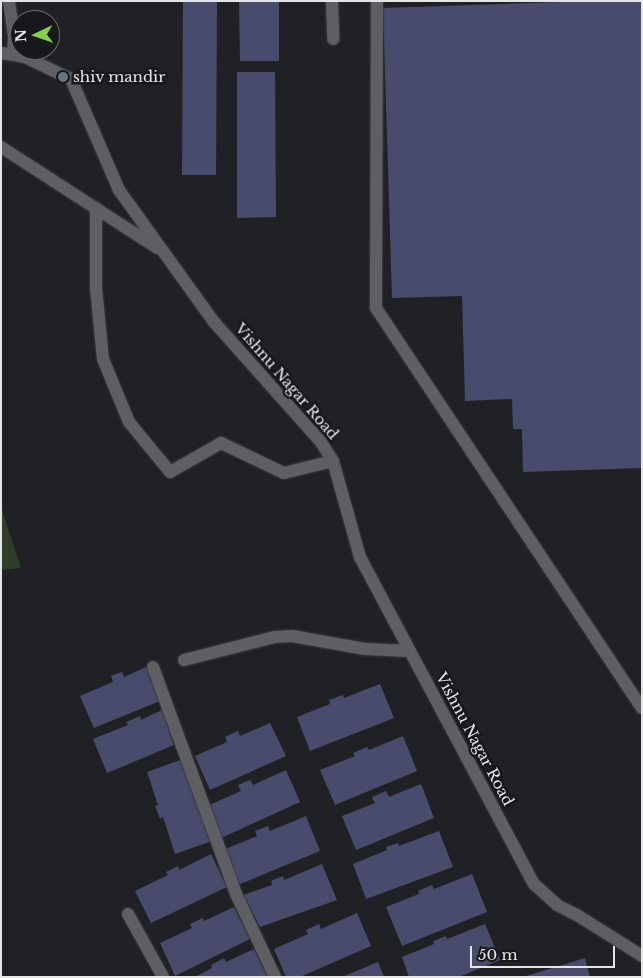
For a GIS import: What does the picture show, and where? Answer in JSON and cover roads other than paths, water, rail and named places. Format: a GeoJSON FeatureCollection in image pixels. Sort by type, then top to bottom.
{"type":"FeatureCollection","features":[{"type":"Feature","properties":{"kind":"street"},"geometry":{"type":"LineString","coordinates":[[7,54],[14,38],[8,1]]}},
{"type":"Feature","properties":{"kind":"street"},"geometry":{"type":"LineString","coordinates":[[332,1],[333,39]]}},
{"type":"Feature","properties":{"kind":"street"},"geometry":{"type":"LineString","coordinates":[[377,1],[376,308],[642,708]]}},
{"type":"Feature","properties":{"kind":"street","name":"Vishnu Nagar Road"},"geometry":{"type":"LineString","coordinates":[[7,54],[25,57],[71,80],[119,190],[214,322],[321,442],[333,461],[360,557],[534,884],[557,905],[577,915],[642,956]]}},
{"type":"Feature","properties":{"kind":"street"},"geometry":{"type":"LineString","coordinates":[[1,147],[164,252]]}},
{"type":"Feature","properties":{"kind":"street"},"geometry":{"type":"LineString","coordinates":[[96,208],[96,288],[103,359],[129,422],[170,472],[221,443],[284,473],[333,461]]}},
{"type":"Feature","properties":{"kind":"street"},"geometry":{"type":"LineString","coordinates":[[184,660],[275,637],[292,636],[365,649],[410,651]]}},
{"type":"Feature","properties":{"kind":"street"},"geometry":{"type":"LineString","coordinates":[[153,667],[236,894],[275,977]]}},
{"type":"Feature","properties":{"kind":"street"},"geometry":{"type":"LineString","coordinates":[[128,914],[162,977]]}},
{"type":"Feature","properties":{"kind":"place","name":"shiv mandir"},"geometry":{"type":"Point","coordinates":[63,77]}}]}
